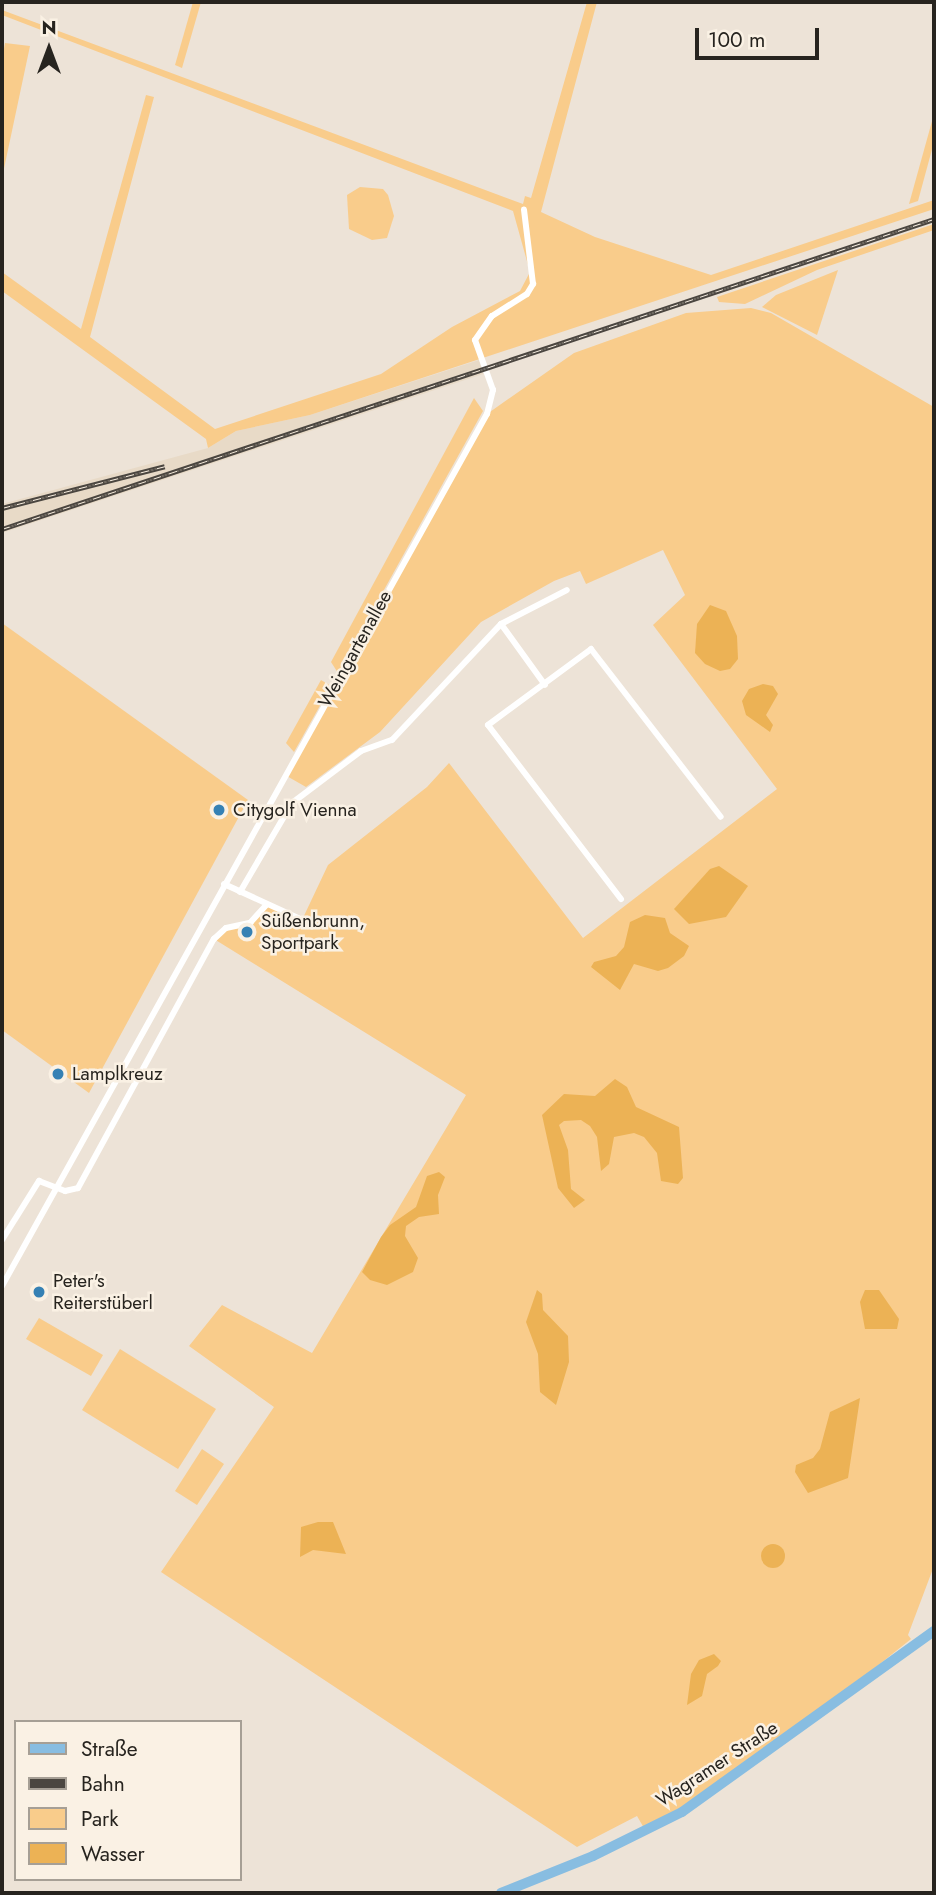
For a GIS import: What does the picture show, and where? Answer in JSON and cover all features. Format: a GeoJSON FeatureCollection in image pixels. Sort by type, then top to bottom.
{"type":"FeatureCollection","features":[{"type":"Feature","properties":{"kind":"main road","name":"Wagramer Straße"},"geometry":{"type":"LineString","coordinates":[[501,1893],[593,1856],[682,1812],[934,1631]]}},
{"type":"Feature","properties":{"kind":"street","name":"Weingartenallee"},"geometry":{"type":"LineString","coordinates":[[2,1286],[59,1188],[224,884],[487,414],[493,390],[475,340],[492,316],[527,294],[533,284],[524,210]]}},
{"type":"Feature","properties":{"kind":"street"},"geometry":{"type":"LineString","coordinates":[[240,892],[292,803],[361,751],[392,740],[501,624],[567,590]]}},
{"type":"Feature","properties":{"kind":"street"},"geometry":{"type":"LineString","coordinates":[[501,624],[545,685]]}},
{"type":"Feature","properties":{"kind":"street"},"geometry":{"type":"LineString","coordinates":[[621,899],[488,725],[591,649],[721,817]]}},
{"type":"Feature","properties":{"kind":"street"},"geometry":{"type":"LineString","coordinates":[[224,884],[307,922]]}},
{"type":"Feature","properties":{"kind":"street"},"geometry":{"type":"LineString","coordinates":[[2,1240],[34,1185],[43,1181],[68,1192],[78,1188],[214,939],[226,929],[250,923],[266,905]]}},
{"type":"Feature","properties":{"kind":"street"},"geometry":{"type":"LineString","coordinates":[[98,1114],[113,1124]]}},
{"type":"Feature","properties":{"kind":"shaded area"},"geometry":{"type":"Polygon","coordinates":[[[479,360],[483,374],[2,533],[2,504],[208,448],[236,431],[310,415],[479,360]]]}},
{"type":"Feature","properties":{"kind":"green space"},"geometry":{"type":"Polygon","coordinates":[[[193,2],[201,2],[182,68],[175,65],[193,2]]]}},
{"type":"Feature","properties":{"kind":"green space"},"geometry":{"type":"Polygon","coordinates":[[[587,2],[597,2],[541,212],[595,237],[711,275],[934,200],[934,209],[310,415],[236,431],[208,448],[206,439],[2,291],[2,272],[81,329],[146,95],[154,97],[90,337],[215,429],[381,374],[452,327],[520,291],[530,272],[513,211],[2,15],[2,10],[523,204],[525,196],[531,198],[587,2]]]}},
{"type":"Feature","properties":{"kind":"green space"},"geometry":{"type":"Polygon","coordinates":[[[5,43],[30,46],[2,178],[2,60],[5,43]]]}},
{"type":"Feature","properties":{"kind":"green space"},"geometry":{"type":"Polygon","coordinates":[[[934,114],[934,142],[918,201],[909,204],[934,114]]]}},
{"type":"Feature","properties":{"kind":"green space"},"geometry":{"type":"Polygon","coordinates":[[[360,187],[383,189],[388,195],[394,216],[387,238],[372,240],[349,229],[347,195],[360,187]]]}},
{"type":"Feature","properties":{"kind":"green space"},"geometry":{"type":"Polygon","coordinates":[[[934,224],[934,230],[817,270],[745,304],[719,302],[717,297],[934,224]]]}},
{"type":"Feature","properties":{"kind":"green space"},"geometry":{"type":"Polygon","coordinates":[[[838,270],[817,335],[762,307],[776,295],[838,270]]]}},
{"type":"Feature","properties":{"kind":"green space"},"geometry":{"type":"Polygon","coordinates":[[[751,308],[771,313],[934,407],[934,1566],[908,1635],[911,1639],[866,1675],[681,1808],[644,1828],[637,1816],[577,1847],[161,1572],[274,1407],[189,1346],[222,1305],[312,1353],[466,1095],[214,939],[220,932],[245,925],[266,905],[302,920],[328,865],[427,787],[449,763],[583,938],[777,789],[653,625],[685,595],[663,550],[586,584],[580,571],[554,581],[481,622],[380,732],[306,787],[285,775],[487,414],[574,353],[686,313],[751,308]]]}},
{"type":"Feature","properties":{"kind":"green space"},"geometry":{"type":"Polygon","coordinates":[[[474,398],[483,411],[338,673],[331,662],[474,398]]]}},
{"type":"Feature","properties":{"kind":"green space","name":"Citygolf Vienna"},"geometry":{"type":"Polygon","coordinates":[[[2,623],[248,800],[89,1093],[2,1030],[2,623]]]}},
{"type":"Feature","properties":{"kind":"green space"},"geometry":{"type":"Polygon","coordinates":[[[321,680],[331,686],[294,752],[286,743],[321,680]]]}},
{"type":"Feature","properties":{"kind":"green space"},"geometry":{"type":"Polygon","coordinates":[[[39,1318],[103,1355],[91,1376],[26,1339],[39,1318]]]}},
{"type":"Feature","properties":{"kind":"green space"},"geometry":{"type":"Polygon","coordinates":[[[120,1349],[216,1409],[178,1469],[82,1410],[120,1349]]]}},
{"type":"Feature","properties":{"kind":"green space"},"geometry":{"type":"Polygon","coordinates":[[[202,1449],[224,1464],[197,1505],[175,1491],[202,1449]]]}},
{"type":"Feature","properties":{"kind":"water"},"geometry":{"type":"Polygon","coordinates":[[[710,605],[726,611],[737,636],[738,659],[730,669],[720,671],[705,664],[695,653],[697,624],[710,605]]]}},
{"type":"Feature","properties":{"kind":"water"},"geometry":{"type":"Polygon","coordinates":[[[763,684],[773,686],[778,694],[766,715],[773,725],[770,732],[746,715],[742,701],[749,689],[763,684]]]}},
{"type":"Feature","properties":{"kind":"water"},"geometry":{"type":"Polygon","coordinates":[[[719,866],[748,886],[726,917],[689,924],[674,909],[710,869],[719,866]]]}},
{"type":"Feature","properties":{"kind":"water"},"geometry":{"type":"Polygon","coordinates":[[[645,915],[665,918],[670,933],[689,946],[684,956],[668,968],[658,971],[634,964],[620,990],[591,967],[594,962],[616,956],[624,947],[630,922],[645,915]]]}},
{"type":"Feature","properties":{"kind":"water"},"geometry":{"type":"Polygon","coordinates":[[[615,1079],[627,1087],[636,1107],[679,1127],[683,1178],[678,1184],[661,1181],[657,1153],[644,1137],[634,1133],[614,1137],[609,1164],[601,1171],[597,1137],[590,1126],[581,1120],[564,1121],[559,1125],[568,1150],[571,1189],[585,1200],[574,1208],[558,1188],[542,1115],[564,1094],[595,1096],[615,1079]]]}},
{"type":"Feature","properties":{"kind":"water"},"geometry":{"type":"Polygon","coordinates":[[[439,1172],[445,1177],[438,1195],[439,1214],[419,1217],[406,1226],[405,1236],[418,1258],[413,1272],[387,1285],[370,1280],[362,1272],[381,1237],[390,1225],[416,1207],[427,1176],[439,1172]]]}},
{"type":"Feature","properties":{"kind":"water"},"geometry":{"type":"Polygon","coordinates":[[[537,1290],[542,1294],[543,1310],[568,1336],[569,1362],[556,1405],[540,1392],[538,1354],[526,1322],[537,1290]]]}},
{"type":"Feature","properties":{"kind":"water"},"geometry":{"type":"Polygon","coordinates":[[[865,1290],[879,1290],[899,1319],[897,1329],[865,1329],[860,1302],[865,1290]]]}},
{"type":"Feature","properties":{"kind":"water"},"geometry":{"type":"Polygon","coordinates":[[[860,1398],[848,1478],[808,1493],[795,1472],[796,1465],[813,1458],[820,1449],[830,1412],[860,1398]]]}},
{"type":"Feature","properties":{"kind":"water"},"geometry":{"type":"Polygon","coordinates":[[[318,1522],[333,1522],[346,1554],[313,1550],[300,1557],[301,1527],[318,1522]]]}},
{"type":"Feature","properties":{"kind":"water"},"geometry":{"type":"Polygon","coordinates":[[[773,1544],[782,1547],[785,1556],[782,1565],[773,1568],[764,1565],[761,1556],[764,1547],[773,1544]]]}},
{"type":"Feature","properties":{"kind":"water"},"geometry":{"type":"Polygon","coordinates":[[[714,1654],[721,1661],[707,1674],[702,1696],[687,1705],[691,1674],[699,1660],[714,1654]]]}},
{"type":"Feature","properties":{"kind":"railway"},"geometry":{"type":"LineString","coordinates":[[2,529],[934,219]]}},
{"type":"Feature","properties":{"kind":"railway"},"geometry":{"type":"LineString","coordinates":[[2,508],[165,466]]}},
{"type":"Feature","properties":{"kind":"place","name":"Citygolf Vienna"},"geometry":{"type":"Point","coordinates":[219,810]}},
{"type":"Feature","properties":{"kind":"place","name":"Süßenbrunn, Sportpark"},"geometry":{"type":"Point","coordinates":[247,932]}},
{"type":"Feature","properties":{"kind":"place","name":"Lamplkreuz"},"geometry":{"type":"Point","coordinates":[58,1074]}},
{"type":"Feature","properties":{"kind":"place","name":"Peter's Reiterstüberl"},"geometry":{"type":"Point","coordinates":[39,1292]}}]}
